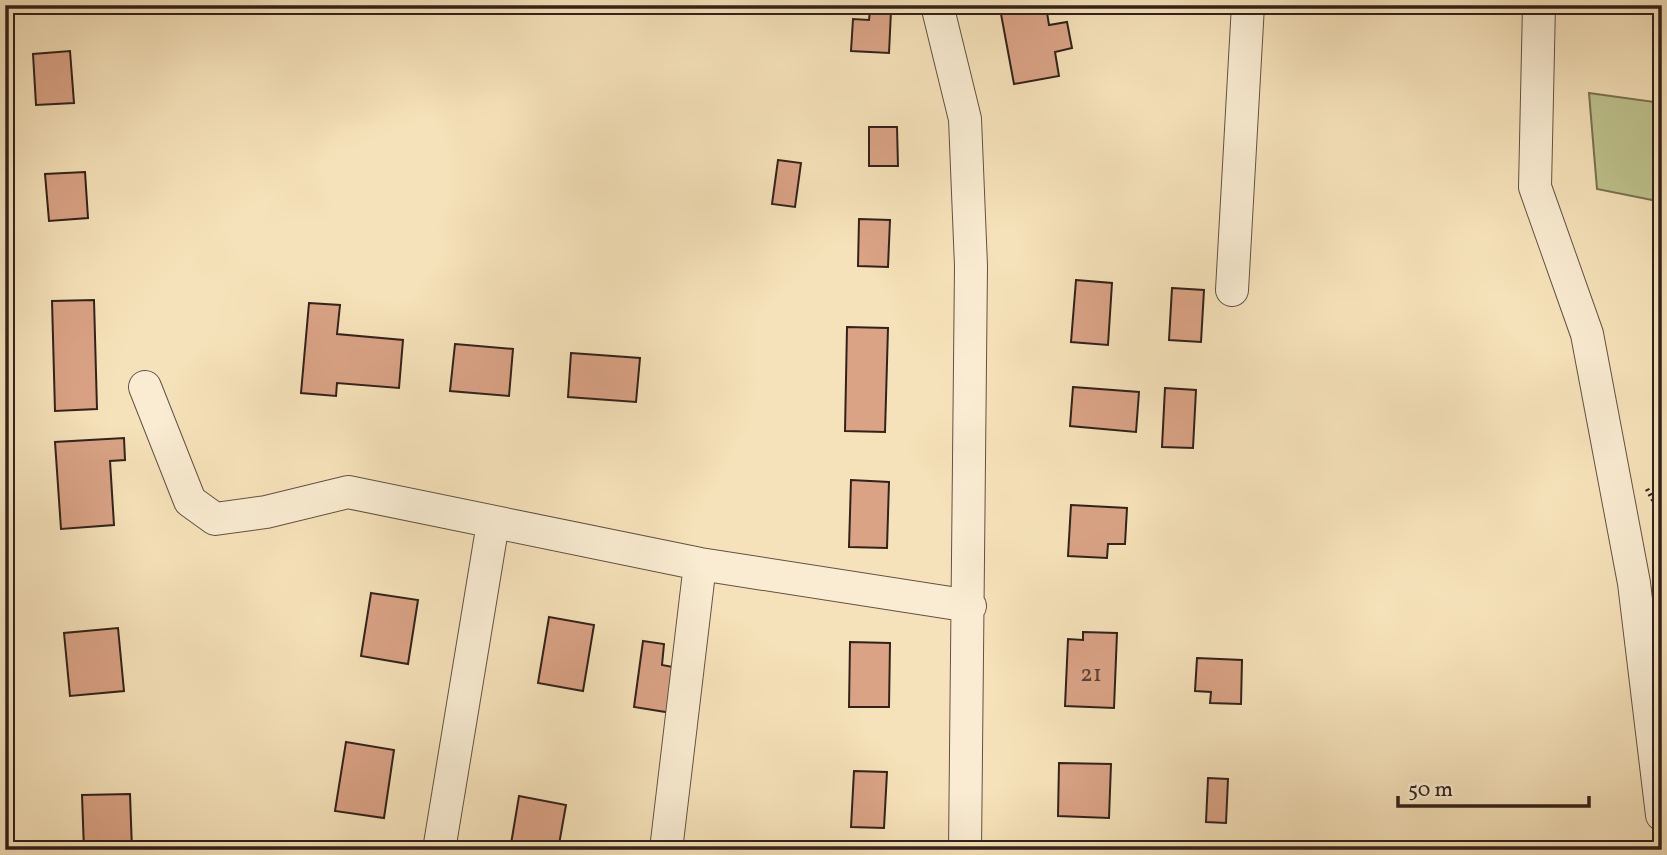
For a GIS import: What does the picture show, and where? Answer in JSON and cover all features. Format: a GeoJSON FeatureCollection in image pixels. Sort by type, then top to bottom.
{"type":"FeatureCollection","features":[{"type":"Feature","properties":{"kind":"street"},"geometry":{"type":"LineString","coordinates":[[937,5],[965,119],[971,266],[970,606],[965,850]]}},
{"type":"Feature","properties":{"kind":"street"},"geometry":{"type":"LineString","coordinates":[[1232,290],[1248,5]]}},
{"type":"Feature","properties":{"kind":"street"},"geometry":{"type":"LineString","coordinates":[[1539,5],[1535,187],[1587,334],[1634,583],[1662,815]]}},
{"type":"Feature","properties":{"kind":"street"},"geometry":{"type":"LineString","coordinates":[[145,387],[190,501],[215,519],[266,512],[348,492],[700,564],[970,606]]}},
{"type":"Feature","properties":{"kind":"street"},"geometry":{"type":"LineString","coordinates":[[439,850],[493,523]]}},
{"type":"Feature","properties":{"kind":"street"},"geometry":{"type":"LineString","coordinates":[[666,850],[700,564]]}},
{"type":"Feature","properties":{"kind":"green space"},"geometry":{"type":"Polygon","coordinates":[[[1589,93],[1662,103],[1662,202],[1597,189],[1589,93]]]}},
{"type":"Feature","properties":{"kind":"building"},"geometry":{"type":"Polygon","coordinates":[[[1046,6],[1049,25],[1067,22],[1072,48],[1055,52],[1059,76],[1014,84],[1001,14],[1046,6]]]}},
{"type":"Feature","properties":{"kind":"building"},"geometry":{"type":"Polygon","coordinates":[[[870,10],[891,11],[889,53],[851,51],[853,19],[869,20],[870,10]]]}},
{"type":"Feature","properties":{"kind":"building"},"geometry":{"type":"Polygon","coordinates":[[[70,51],[74,103],[36,105],[33,54],[70,51]]]}},
{"type":"Feature","properties":{"kind":"building"},"geometry":{"type":"Polygon","coordinates":[[[869,127],[897,127],[898,166],[869,166],[869,127]]]}},
{"type":"Feature","properties":{"kind":"building"},"geometry":{"type":"Polygon","coordinates":[[[778,160],[801,163],[795,207],[772,204],[778,160]]]}},
{"type":"Feature","properties":{"kind":"building"},"geometry":{"type":"Polygon","coordinates":[[[85,172],[88,218],[49,221],[45,174],[85,172]]]}},
{"type":"Feature","properties":{"kind":"building"},"geometry":{"type":"Polygon","coordinates":[[[859,219],[890,220],[888,267],[858,266],[859,219]]]}},
{"type":"Feature","properties":{"kind":"building"},"geometry":{"type":"Polygon","coordinates":[[[1076,280],[1112,283],[1108,345],[1071,342],[1076,280]]]}},
{"type":"Feature","properties":{"kind":"building"},"geometry":{"type":"Polygon","coordinates":[[[1172,288],[1204,290],[1201,342],[1169,340],[1172,288]]]}},
{"type":"Feature","properties":{"kind":"building"},"geometry":{"type":"Polygon","coordinates":[[[94,300],[97,409],[55,411],[52,301],[94,300]]]}},
{"type":"Feature","properties":{"kind":"building"},"geometry":{"type":"Polygon","coordinates":[[[309,303],[340,305],[337,334],[403,340],[399,388],[337,383],[336,396],[301,393],[309,303]]]}},
{"type":"Feature","properties":{"kind":"building"},"geometry":{"type":"Polygon","coordinates":[[[847,327],[888,328],[885,432],[845,431],[847,327]]]}},
{"type":"Feature","properties":{"kind":"building"},"geometry":{"type":"Polygon","coordinates":[[[455,344],[513,349],[509,396],[450,391],[455,344]]]}},
{"type":"Feature","properties":{"kind":"building"},"geometry":{"type":"Polygon","coordinates":[[[571,353],[640,358],[636,402],[568,397],[571,353]]]}},
{"type":"Feature","properties":{"kind":"building"},"geometry":{"type":"Polygon","coordinates":[[[1073,387],[1139,392],[1136,432],[1070,426],[1073,387]]]}},
{"type":"Feature","properties":{"kind":"building"},"geometry":{"type":"Polygon","coordinates":[[[1165,388],[1196,390],[1193,448],[1162,447],[1165,388]]]}},
{"type":"Feature","properties":{"kind":"building"},"geometry":{"type":"Polygon","coordinates":[[[124,438],[125,460],[110,461],[114,525],[61,529],[55,442],[124,438]]]}},
{"type":"Feature","properties":{"kind":"building"},"geometry":{"type":"Polygon","coordinates":[[[851,480],[889,482],[887,548],[849,547],[851,480]]]}},
{"type":"Feature","properties":{"kind":"building"},"geometry":{"type":"Polygon","coordinates":[[[1071,505],[1127,508],[1125,544],[1108,544],[1107,558],[1068,556],[1071,505]]]}},
{"type":"Feature","properties":{"kind":"building"},"geometry":{"type":"Polygon","coordinates":[[[371,593],[418,600],[408,664],[361,656],[371,593]]]}},
{"type":"Feature","properties":{"kind":"building"},"geometry":{"type":"Polygon","coordinates":[[[549,617],[594,625],[583,691],[538,683],[549,617]]]}},
{"type":"Feature","properties":{"kind":"building"},"geometry":{"type":"Polygon","coordinates":[[[118,628],[124,691],[70,696],[64,633],[118,628]]]}},
{"type":"Feature","properties":{"kind":"building"},"geometry":{"type":"Polygon","coordinates":[[[1083,632],[1117,633],[1114,708],[1065,706],[1068,639],[1083,640],[1083,632]]]}},
{"type":"Feature","properties":{"kind":"building"},"geometry":{"type":"Polygon","coordinates":[[[643,641],[664,644],[662,665],[678,668],[672,713],[634,707],[643,641]]]}},
{"type":"Feature","properties":{"kind":"building"},"geometry":{"type":"Polygon","coordinates":[[[850,642],[890,643],[889,707],[849,707],[850,642]]]}},
{"type":"Feature","properties":{"kind":"building"},"geometry":{"type":"Polygon","coordinates":[[[1197,658],[1242,660],[1241,704],[1210,703],[1211,692],[1195,691],[1197,658]]]}},
{"type":"Feature","properties":{"kind":"building"},"geometry":{"type":"Polygon","coordinates":[[[346,742],[394,750],[384,818],[335,811],[346,742]]]}},
{"type":"Feature","properties":{"kind":"building"},"geometry":{"type":"Polygon","coordinates":[[[1059,763],[1111,764],[1109,818],[1058,816],[1059,763]]]}},
{"type":"Feature","properties":{"kind":"building"},"geometry":{"type":"Polygon","coordinates":[[[854,771],[887,772],[884,828],[851,827],[854,771]]]}},
{"type":"Feature","properties":{"kind":"building"},"geometry":{"type":"Polygon","coordinates":[[[1208,778],[1228,779],[1226,823],[1206,822],[1208,778]]]}},
{"type":"Feature","properties":{"kind":"building"},"geometry":{"type":"Polygon","coordinates":[[[130,794],[132,850],[84,850],[82,795],[130,794]]]}},
{"type":"Feature","properties":{"kind":"building"},"geometry":{"type":"Polygon","coordinates":[[[519,796],[566,805],[558,850],[510,850],[519,796]]]}}]}
